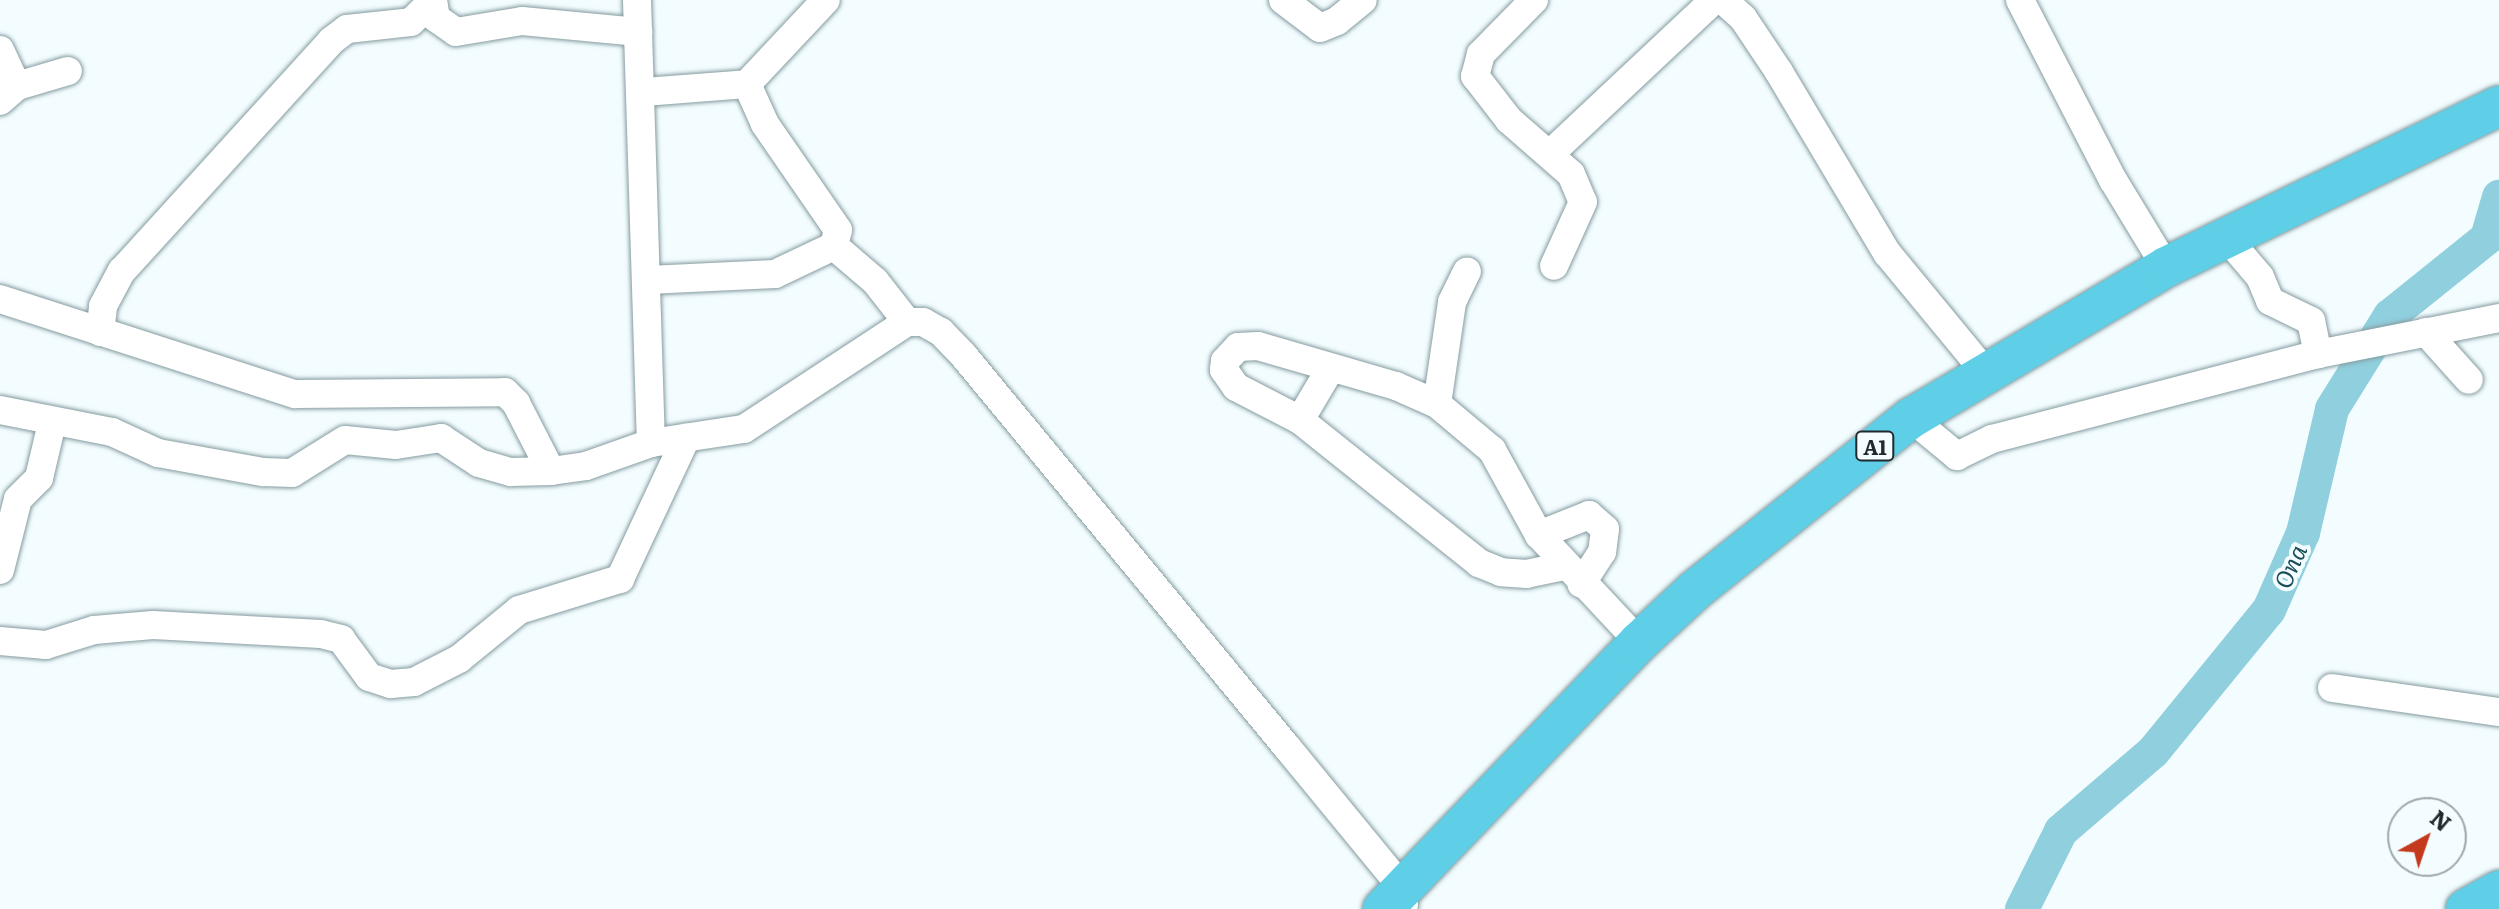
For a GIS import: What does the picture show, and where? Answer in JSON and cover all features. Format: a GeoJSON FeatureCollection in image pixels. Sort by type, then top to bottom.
{"type":"FeatureCollection","features":[{"type":"Feature","properties":{"kind":"highway","name":"A1"},"geometry":{"type":"LineString","coordinates":[[1397,901],[1639,642],[1717,572],[1911,418],[2166,267],[2483,114]]}},
{"type":"Feature","properties":{"kind":"highway"},"geometry":{"type":"LineString","coordinates":[[2466,909],[2499,891]]}},
{"type":"Feature","properties":{"kind":"street"},"geometry":{"type":"LineString","coordinates":[[637,0],[644,92],[651,443]]}},
{"type":"Feature","properties":{"kind":"street"},"geometry":{"type":"LineString","coordinates":[[644,92],[747,84],[826,0]]}},
{"type":"Feature","properties":{"kind":"street"},"geometry":{"type":"LineString","coordinates":[[1283,0],[1320,28],[1337,21],[1363,0]]}},
{"type":"Feature","properties":{"kind":"street"},"geometry":{"type":"LineString","coordinates":[[1534,0],[1481,54],[1475,76],[1509,120],[1551,153],[1571,174],[1583,202],[1554,266]]}},
{"type":"Feature","properties":{"kind":"street"},"geometry":{"type":"LineString","coordinates":[[1551,153],[1714,0]]}},
{"type":"Feature","properties":{"kind":"street"},"geometry":{"type":"LineString","coordinates":[[1723,0],[1743,18],[1779,72],[1887,253],[1986,373]]}},
{"type":"Feature","properties":{"kind":"street"},"geometry":{"type":"LineString","coordinates":[[432,1],[436,18],[456,32],[522,21],[638,32]]}},
{"type":"Feature","properties":{"kind":"street"},"geometry":{"type":"LineString","coordinates":[[100,332],[103,306],[122,271],[331,41],[347,29],[411,22],[432,1]]}},
{"type":"Feature","properties":{"kind":"street"},"geometry":{"type":"LineString","coordinates":[[2022,1],[2113,180],[2166,267]]}},
{"type":"Feature","properties":{"kind":"street"},"geometry":{"type":"LineString","coordinates":[[0,50],[8,93],[68,71]]}},
{"type":"Feature","properties":{"kind":"street"},"geometry":{"type":"LineString","coordinates":[[747,84],[765,124],[838,230],[834,246]]}},
{"type":"Feature","properties":{"kind":"street"},"geometry":{"type":"LineString","coordinates":[[2226,237],[2260,277],[2270,301],[2311,321],[2318,354]]}},
{"type":"Feature","properties":{"kind":"street"},"geometry":{"type":"LineString","coordinates":[[648,280],[775,274],[834,246]]}},
{"type":"Feature","properties":{"kind":"street"},"geometry":{"type":"LineString","coordinates":[[834,246],[875,281],[907,322]]}},
{"type":"Feature","properties":{"kind":"street"},"geometry":{"type":"LineString","coordinates":[[1437,404],[1452,302],[1467,271]]}},
{"type":"Feature","properties":{"kind":"street"},"geometry":{"type":"LineString","coordinates":[[0,299],[295,394],[505,392],[551,471]]}},
{"type":"Feature","properties":{"kind":"street"},"geometry":{"type":"LineString","coordinates":[[1911,418],[1957,456],[1992,439],[2318,354],[2499,318]]}},
{"type":"Feature","properties":{"kind":"street"},"geometry":{"type":"LineString","coordinates":[[0,410],[52,423],[112,432],[158,453],[263,472],[292,473],[345,440],[396,445],[441,438],[479,463],[511,472],[551,471],[586,466],[651,443],[744,429],[768,417],[907,322],[923,322],[941,332],[964,356],[1397,901]]}},
{"type":"Feature","properties":{"kind":"street"},"geometry":{"type":"LineString","coordinates":[[2414,334],[2469,380]]}},
{"type":"Feature","properties":{"kind":"street"},"geometry":{"type":"LineString","coordinates":[[1539,535],[1589,515],[1605,529],[1602,552],[1572,575],[1501,572],[1479,563],[1300,420],[1236,387],[1224,370],[1225,361],[1238,347],[1258,346],[1329,371],[1396,386],[1437,404],[1492,450],[1539,535],[1572,575],[1639,642]]}},
{"type":"Feature","properties":{"kind":"street"},"geometry":{"type":"LineString","coordinates":[[1300,420],[1329,371]]}},
{"type":"Feature","properties":{"kind":"street"},"geometry":{"type":"LineString","coordinates":[[0,570],[18,499],[39,478],[52,423]]}},
{"type":"Feature","properties":{"kind":"street"},"geometry":{"type":"LineString","coordinates":[[0,641],[46,645],[94,630],[153,625],[321,634],[341,639],[369,677],[391,684],[414,682],[459,659],[519,610],[620,579],[686,438]]}},
{"type":"Feature","properties":{"kind":"street"},"geometry":{"type":"LineString","coordinates":[[2332,688],[2499,712]]}},
{"type":"Feature","properties":{"kind":"waterway","name":"Ona"},"geometry":{"type":"LineString","coordinates":[[2022,909],[2061,831],[2153,752],[2269,610],[2303,533],[2332,409],[2390,316],[2487,238],[2499,197]]}}]}
